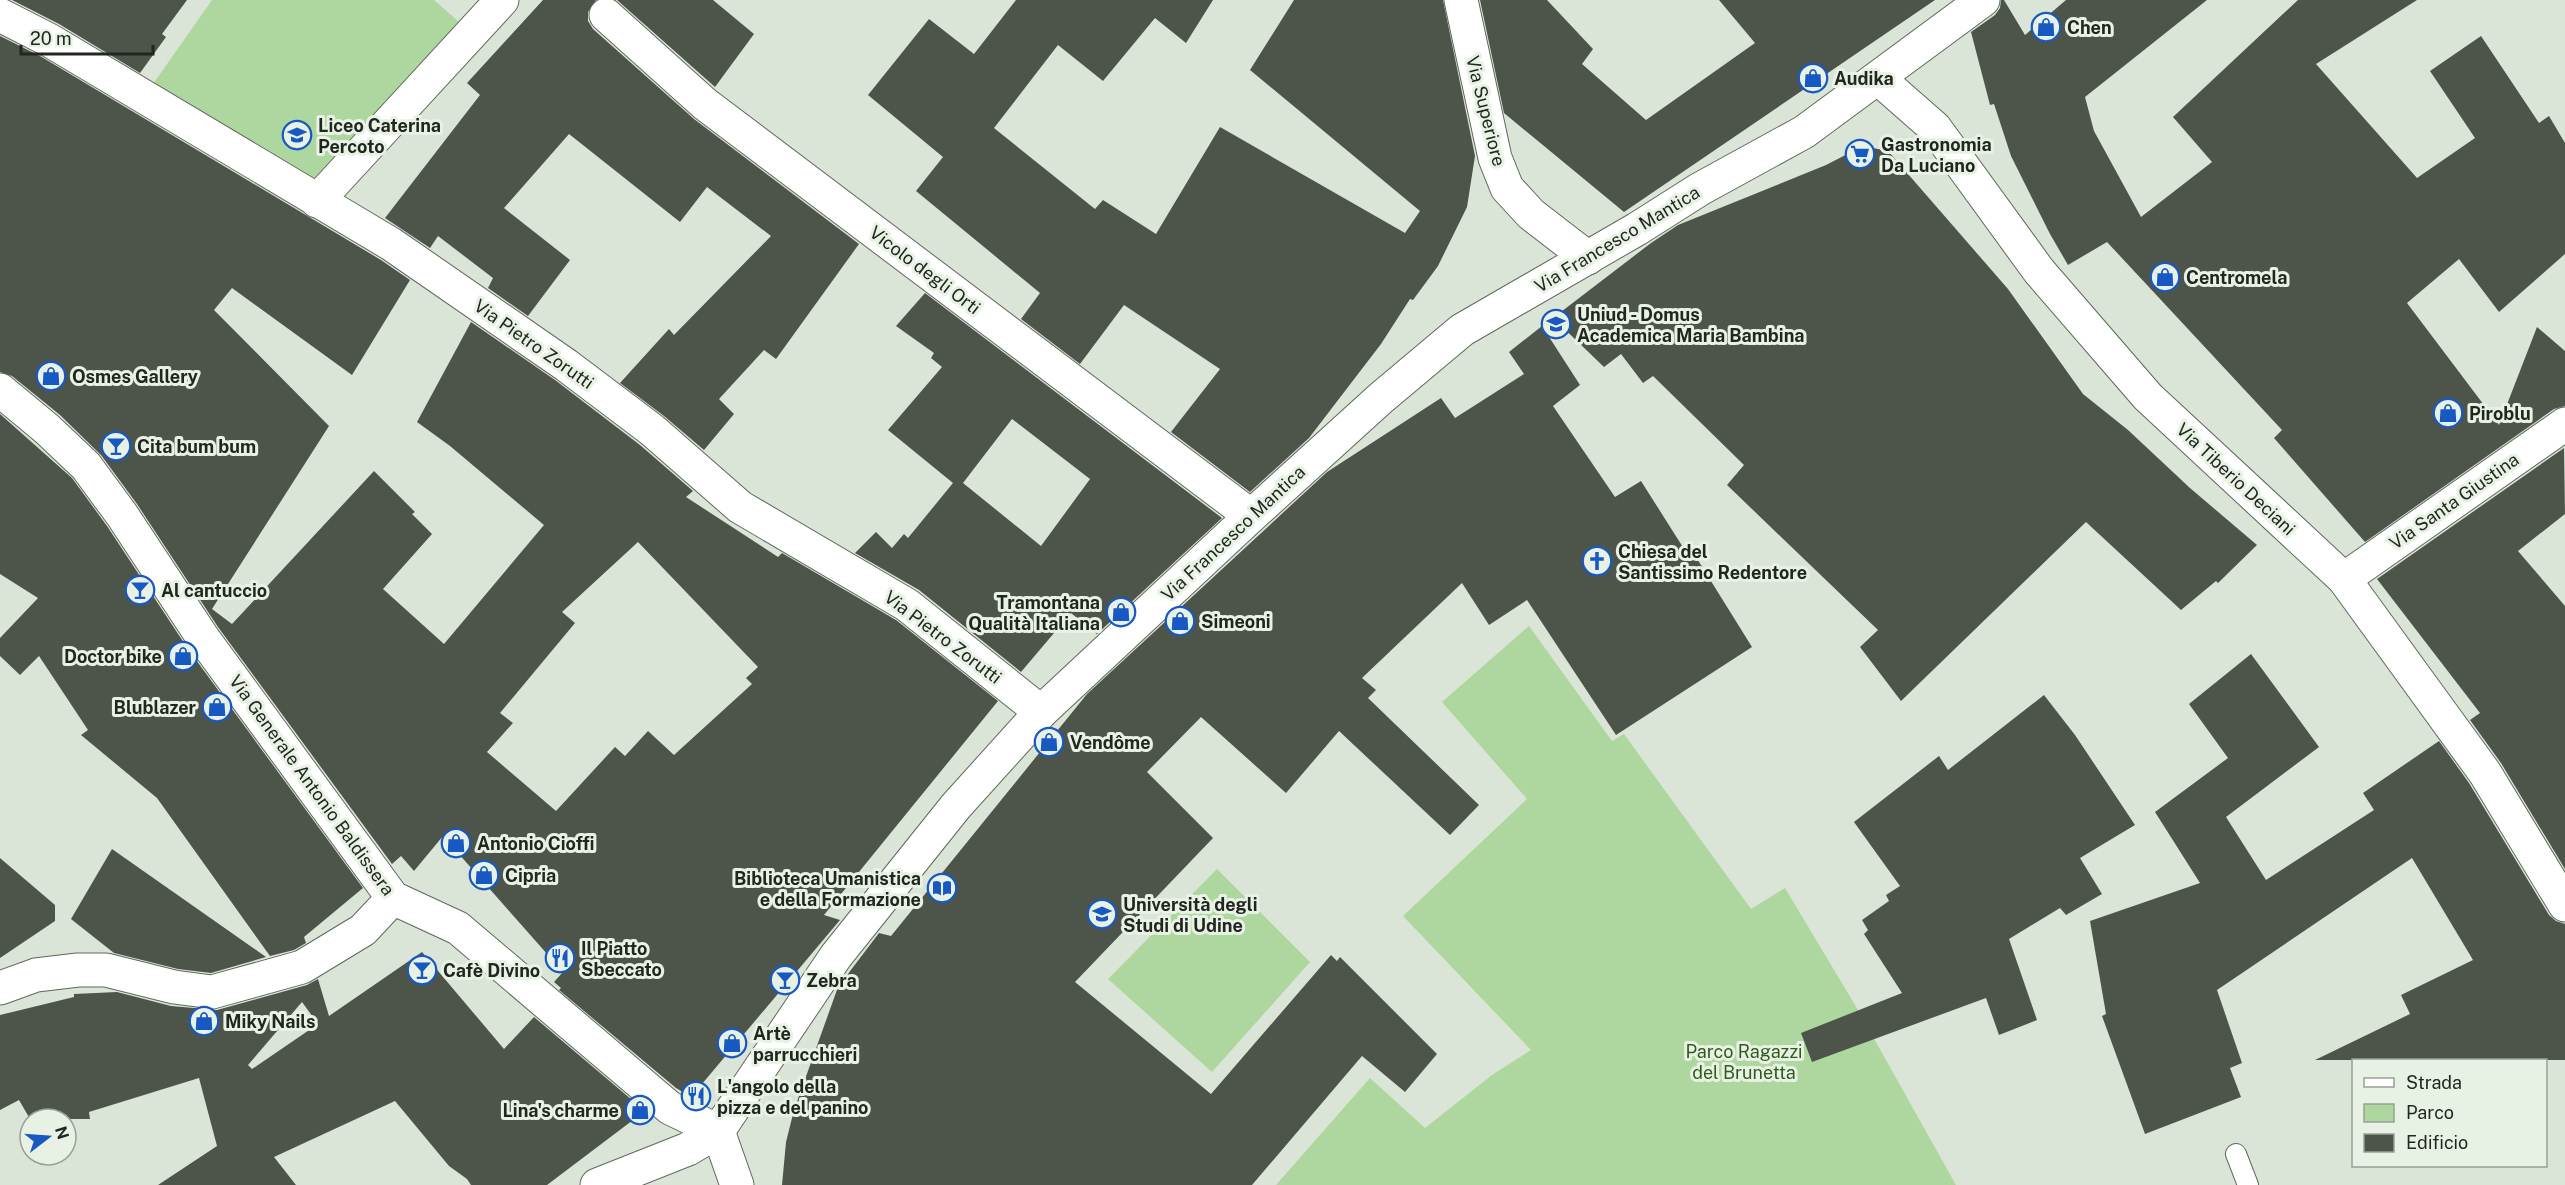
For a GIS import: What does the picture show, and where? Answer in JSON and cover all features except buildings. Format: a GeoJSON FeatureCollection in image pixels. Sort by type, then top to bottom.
{"type":"FeatureCollection","features":[{"type":"Feature","properties":{"kind":"street"},"geometry":{"type":"LineString","coordinates":[[317,201],[502,0]]}},
{"type":"Feature","properties":{"kind":"street","name":"Via Superiore"},"geometry":{"type":"LineString","coordinates":[[1461,0],[1495,158],[1507,188],[1531,214],[1588,258]]}},
{"type":"Feature","properties":{"kind":"street","name":"Via Francesco Mantica"},"geometry":{"type":"LineString","coordinates":[[718,1131],[836,956],[956,806],[1041,712],[1381,398],[1462,330],[1588,258],[1700,189],[1804,132],[1983,0]]}},
{"type":"Feature","properties":{"kind":"street","name":"Via Pietro Zorutti"},"geometry":{"type":"LineString","coordinates":[[0,15],[49,40],[391,244],[567,365],[652,430],[740,507],[907,605],[1041,712]]}},
{"type":"Feature","properties":{"kind":"street","name":"Vicolo degli Orti"},"geometry":{"type":"LineString","coordinates":[[606,15],[705,104],[1251,516]]}},
{"type":"Feature","properties":{"kind":"street","name":"Via Tiberio Deciani"},"geometry":{"type":"LineString","coordinates":[[1878,78],[1935,128],[2039,271],[2148,397],[2344,579],[2485,773],[2565,905]]}},
{"type":"Feature","properties":{"kind":"street","name":"Via Generale Antonio Baldissera"},"geometry":{"type":"LineString","coordinates":[[0,390],[47,429],[86,466],[122,515],[203,638],[393,898],[458,928],[670,1108],[718,1131]]}},
{"type":"Feature","properties":{"kind":"street","name":"Via Santa Giustina"},"geometry":{"type":"LineString","coordinates":[[2344,579],[2565,424]]}},
{"type":"Feature","properties":{"kind":"street"},"geometry":{"type":"LineString","coordinates":[[0,988],[36,975],[78,970],[106,970],[174,987],[212,992],[302,967],[363,930],[393,898]]}},
{"type":"Feature","properties":{"kind":"street"},"geometry":{"type":"LineString","coordinates":[[597,1185],[688,1149],[718,1131],[737,1185]]}},
{"type":"Feature","properties":{"kind":"lane"},"geometry":{"type":"LineString","coordinates":[[2236,1154],[2248,1185]]}},
{"type":"Feature","properties":{"kind":"green space","name":"Liceo Caterina Percoto"},"geometry":{"type":"Polygon","coordinates":[[[212,0],[434,0],[459,22],[315,186],[153,84],[212,0]]]}},
{"type":"Feature","properties":{"kind":"green space","name":"Parco Ragazzi del Brunetta"},"geometry":{"type":"Polygon","coordinates":[[[1529,626],[1612,741],[1624,734],[1751,909],[1785,888],[1858,1010],[1956,1185],[1276,1185],[1370,1078],[1425,1128],[1492,1075],[1531,1050],[1403,916],[1527,799],[1442,702],[1529,626]]]}},
{"type":"Feature","properties":{"kind":"green space"},"geometry":{"type":"Polygon","coordinates":[[[1217,869],[1310,962],[1212,1072],[1108,979],[1217,869]]]}},
{"type":"Feature","properties":{"kind":"place","name":"Chen"},"geometry":{"type":"Point","coordinates":[2046,27]}},
{"type":"Feature","properties":{"kind":"place","name":"Audika"},"geometry":{"type":"Point","coordinates":[1813,78]}},
{"type":"Feature","properties":{"kind":"place","name":"Liceo Caterina Percoto"},"geometry":{"type":"Point","coordinates":[297,135]}},
{"type":"Feature","properties":{"kind":"place","name":"Gastronomia Da Luciano"},"geometry":{"type":"Point","coordinates":[1860,154]}},
{"type":"Feature","properties":{"kind":"place","name":"Centromela"},"geometry":{"type":"Point","coordinates":[2165,277]}},
{"type":"Feature","properties":{"kind":"place","name":"Uniud - Domus Academica Maria Bambina"},"geometry":{"type":"Point","coordinates":[1556,324]}},
{"type":"Feature","properties":{"kind":"place","name":"Osmes Gallery"},"geometry":{"type":"Point","coordinates":[51,376]}},
{"type":"Feature","properties":{"kind":"place","name":"Piroblu"},"geometry":{"type":"Point","coordinates":[2448,413]}},
{"type":"Feature","properties":{"kind":"place","name":"Cita bum bum"},"geometry":{"type":"Point","coordinates":[116,446]}},
{"type":"Feature","properties":{"kind":"place","name":"Chiesa del Santissimo Redentore"},"geometry":{"type":"Point","coordinates":[1597,561]}},
{"type":"Feature","properties":{"kind":"place","name":"Al cantuccio"},"geometry":{"type":"Point","coordinates":[140,590]}},
{"type":"Feature","properties":{"kind":"place","name":"Tramontana Qualità Italiana"},"geometry":{"type":"Point","coordinates":[1121,612]}},
{"type":"Feature","properties":{"kind":"place","name":"Simeoni"},"geometry":{"type":"Point","coordinates":[1180,621]}},
{"type":"Feature","properties":{"kind":"place","name":"Doctor bike"},"geometry":{"type":"Point","coordinates":[183,656]}},
{"type":"Feature","properties":{"kind":"place","name":"Blublazer"},"geometry":{"type":"Point","coordinates":[217,707]}},
{"type":"Feature","properties":{"kind":"place","name":"Vendôme"},"geometry":{"type":"Point","coordinates":[1049,742]}},
{"type":"Feature","properties":{"kind":"place","name":"Antonio Cioffi"},"geometry":{"type":"Point","coordinates":[456,843]}},
{"type":"Feature","properties":{"kind":"place","name":"Cipria"},"geometry":{"type":"Point","coordinates":[484,875]}},
{"type":"Feature","properties":{"kind":"place","name":"Biblioteca Umanistica e della Formazione"},"geometry":{"type":"Point","coordinates":[942,888]}},
{"type":"Feature","properties":{"kind":"place","name":"Università degli Studi di Udine"},"geometry":{"type":"Point","coordinates":[1102,914]}},
{"type":"Feature","properties":{"kind":"place","name":"Il Piatto Sbeccato"},"geometry":{"type":"Point","coordinates":[560,958]}},
{"type":"Feature","properties":{"kind":"place","name":"Cafè Divino"},"geometry":{"type":"Point","coordinates":[422,970]}},
{"type":"Feature","properties":{"kind":"place","name":"Zebra"},"geometry":{"type":"Point","coordinates":[785,980]}},
{"type":"Feature","properties":{"kind":"place","name":"Miky Nails"},"geometry":{"type":"Point","coordinates":[204,1021]}},
{"type":"Feature","properties":{"kind":"place","name":"Artè parrucchieri"},"geometry":{"type":"Point","coordinates":[732,1043]}},
{"type":"Feature","properties":{"kind":"place","name":"L'angolo della pizza e del panino"},"geometry":{"type":"Point","coordinates":[696,1096]}},
{"type":"Feature","properties":{"kind":"place","name":"Lina's charme"},"geometry":{"type":"Point","coordinates":[640,1110]}}]}
